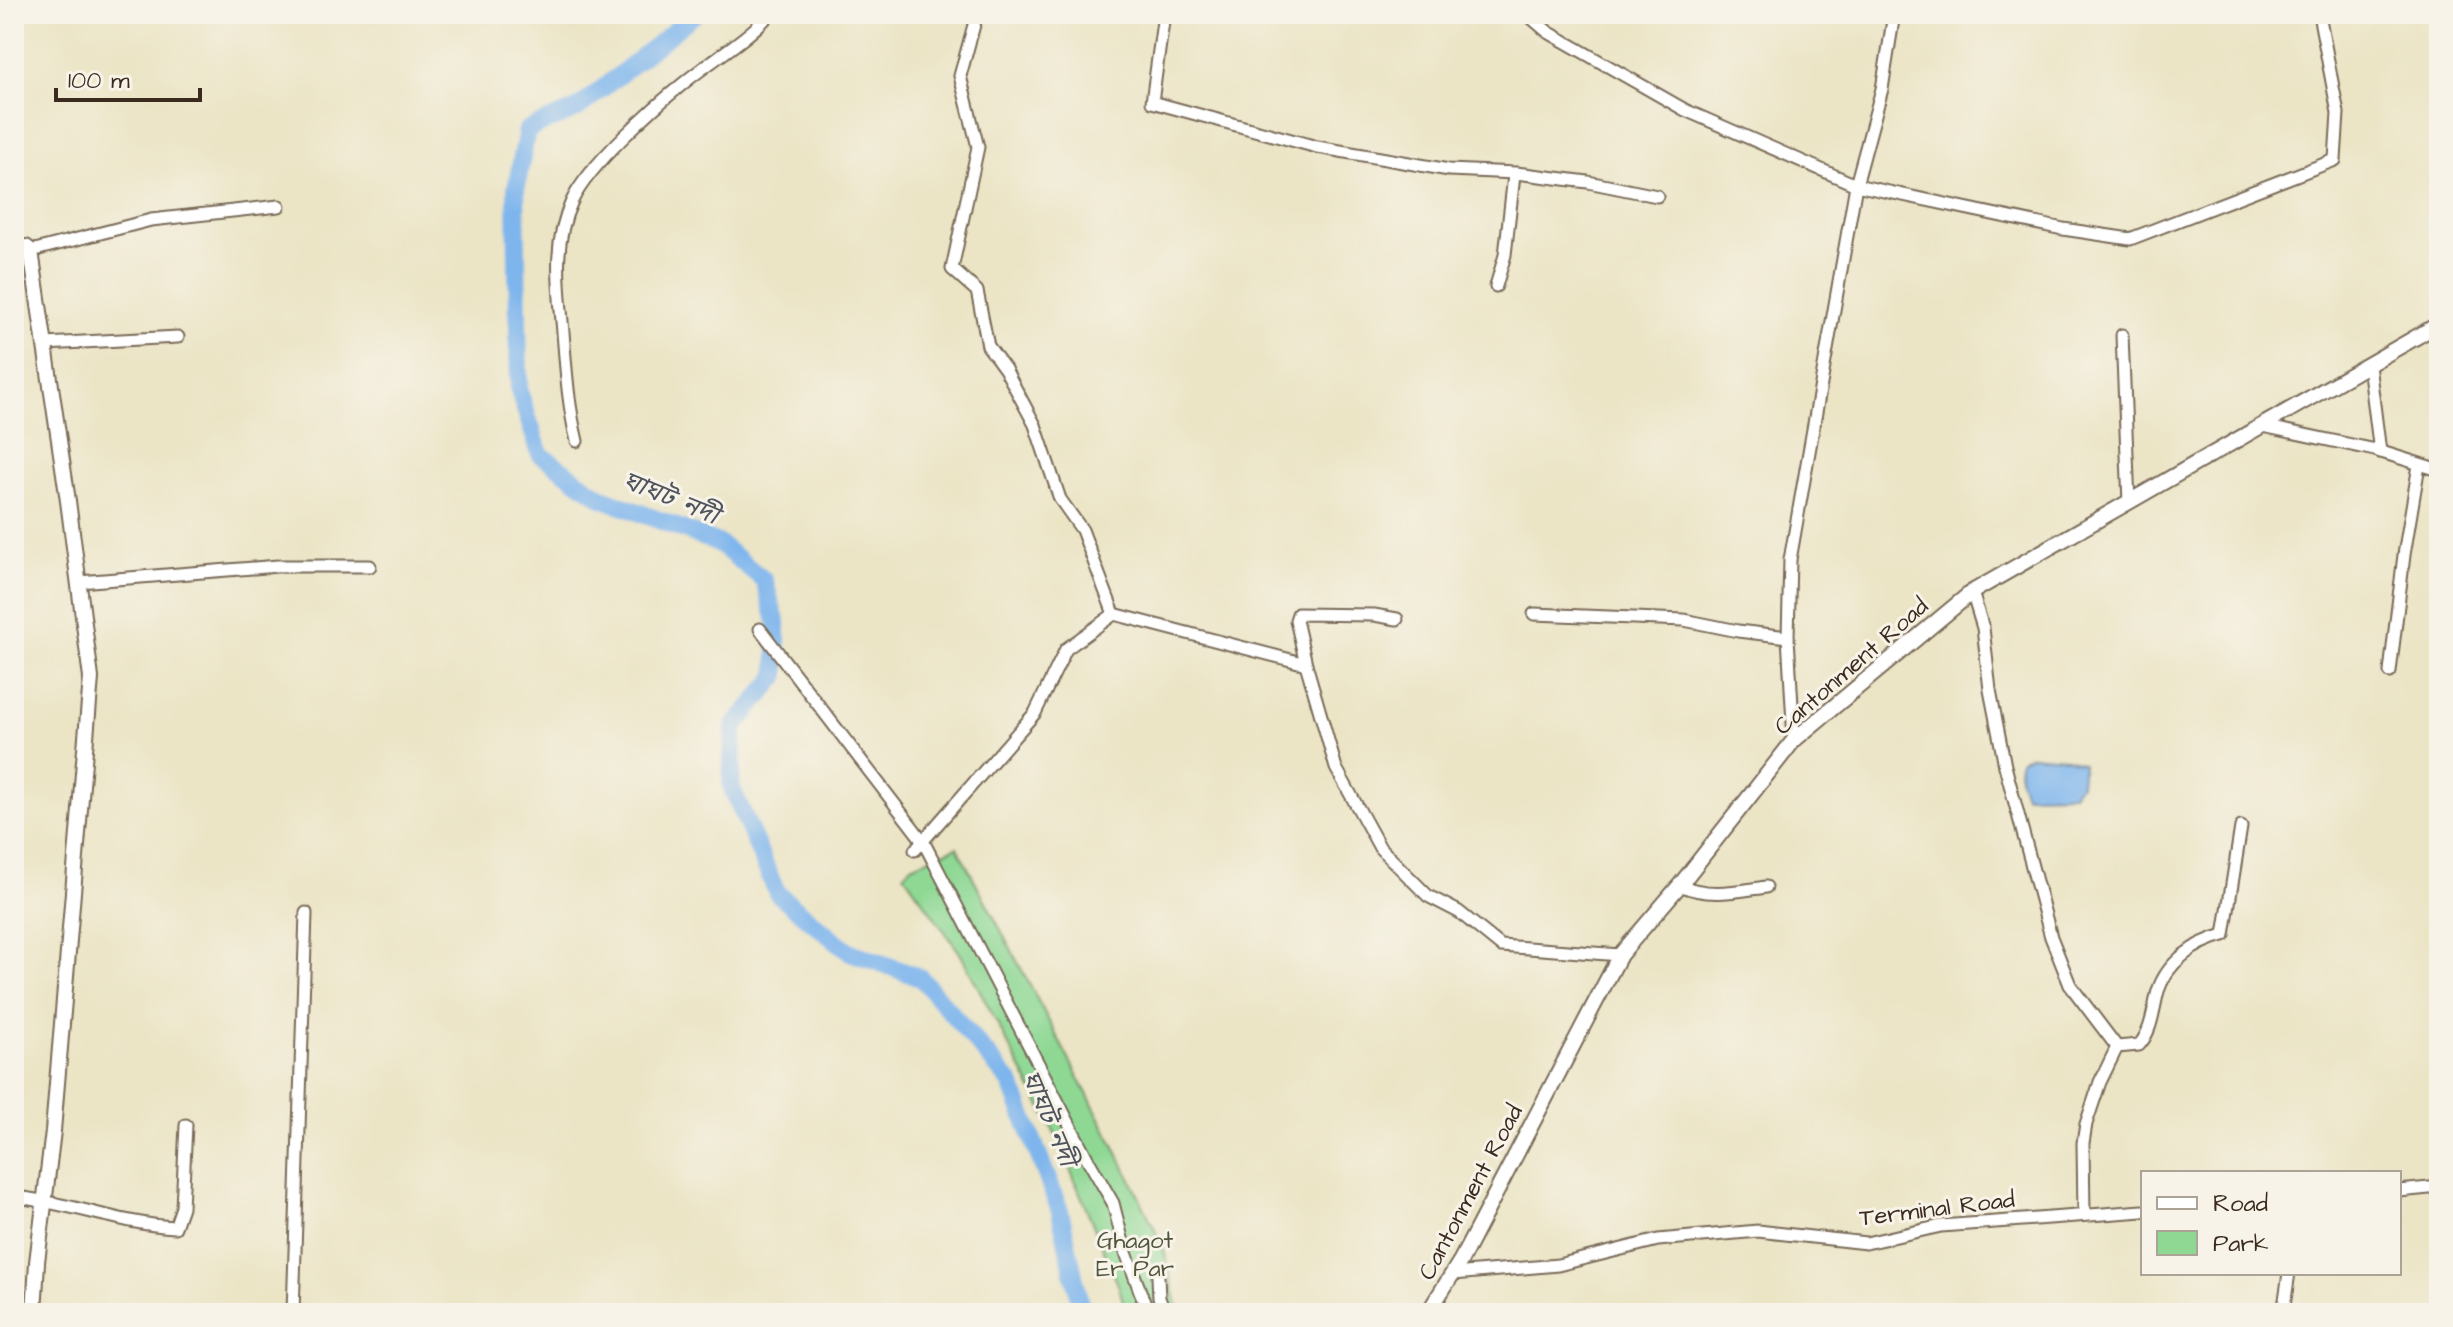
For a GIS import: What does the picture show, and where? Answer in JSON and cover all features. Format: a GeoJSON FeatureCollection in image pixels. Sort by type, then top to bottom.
{"type":"FeatureCollection","features":[{"type":"Feature","properties":{"kind":"street"},"geometry":{"type":"LineString","coordinates":[[577,441],[569,406],[557,271],[559,241],[572,200],[583,183],[629,133],[685,82],[724,55],[770,14]]}},
{"type":"Feature","properties":{"kind":"street"},"geometry":{"type":"LineString","coordinates":[[977,14],[960,76],[978,147],[952,269],[977,291],[988,346],[1005,369],[1035,425],[1060,499],[1082,530],[1114,614]]}},
{"type":"Feature","properties":{"kind":"street"},"geometry":{"type":"LineString","coordinates":[[1164,14],[1152,102],[1317,147],[1449,170],[1588,182],[1657,196]]}},
{"type":"Feature","properties":{"kind":"street"},"geometry":{"type":"LineString","coordinates":[[1527,14],[1548,32],[1685,110],[1856,185],[2063,229],[2130,239],[2335,160],[2338,113],[2319,14]]}},
{"type":"Feature","properties":{"kind":"street"},"geometry":{"type":"LineString","coordinates":[[1794,740],[1788,637],[1790,560],[1856,185],[1882,89],[1894,14]]}},
{"type":"Feature","properties":{"kind":"street"},"geometry":{"type":"LineString","coordinates":[[1496,286],[1505,255],[1514,175]]}},
{"type":"Feature","properties":{"kind":"street"},"geometry":{"type":"LineString","coordinates":[[31,251],[151,220],[279,206]]}},
{"type":"Feature","properties":{"kind":"street"},"geometry":{"type":"LineString","coordinates":[[14,250],[26,247],[31,251],[91,678],[34,1313]]}},
{"type":"Feature","properties":{"kind":"street","name":"Cantonment Road"},"geometry":{"type":"LineString","coordinates":[[1428,1313],[1453,1274],[1620,955],[1680,885],[1794,740],[1972,592],[2439,324]]}},
{"type":"Feature","properties":{"kind":"street"},"geometry":{"type":"LineString","coordinates":[[2122,335],[2129,503]]}},
{"type":"Feature","properties":{"kind":"street"},"geometry":{"type":"LineString","coordinates":[[45,344],[178,337]]}},
{"type":"Feature","properties":{"kind":"street"},"geometry":{"type":"LineString","coordinates":[[2369,365],[2380,452]]}},
{"type":"Feature","properties":{"kind":"street"},"geometry":{"type":"LineString","coordinates":[[2263,426],[2380,452],[2439,470]]}},
{"type":"Feature","properties":{"kind":"street"},"geometry":{"type":"LineString","coordinates":[[2390,672],[2419,465]]}},
{"type":"Feature","properties":{"kind":"street"},"geometry":{"type":"LineString","coordinates":[[79,582],[278,566],[370,566]]}},
{"type":"Feature","properties":{"kind":"street"},"geometry":{"type":"LineString","coordinates":[[1972,592],[1983,628],[1990,690],[2005,766],[2051,937],[2070,985],[2117,1047]]}},
{"type":"Feature","properties":{"kind":"street"},"geometry":{"type":"LineString","coordinates":[[1114,614],[1306,664]]}},
{"type":"Feature","properties":{"kind":"street"},"geometry":{"type":"LineString","coordinates":[[919,845],[1035,713],[1066,649],[1114,614]]}},
{"type":"Feature","properties":{"kind":"street"},"geometry":{"type":"LineString","coordinates":[[1397,619],[1374,615],[1298,614],[1296,620],[1336,768],[1380,848],[1428,896],[1459,912],[1501,946],[1620,955]]}},
{"type":"Feature","properties":{"kind":"street"},"geometry":{"type":"LineString","coordinates":[[1534,614],[1684,620],[1788,637]]}},
{"type":"Feature","properties":{"kind":"street"},"geometry":{"type":"LineString","coordinates":[[760,629],[919,845],[1113,1203],[1125,1250],[1148,1313]]}},
{"type":"Feature","properties":{"kind":"street"},"geometry":{"type":"LineString","coordinates":[[2117,1047],[2139,1045],[2145,1038],[2159,988],[2172,967],[2206,939],[2224,935],[2241,827]]}},
{"type":"Feature","properties":{"kind":"street"},"geometry":{"type":"LineString","coordinates":[[1680,885],[1693,891],[1718,893],[1766,887]]}},
{"type":"Feature","properties":{"kind":"street"},"geometry":{"type":"LineString","coordinates":[[293,1313],[306,913]]}},
{"type":"Feature","properties":{"kind":"street"},"geometry":{"type":"LineString","coordinates":[[2084,1215],[2083,1143],[2086,1124],[2100,1082],[2117,1047]]}},
{"type":"Feature","properties":{"kind":"street"},"geometry":{"type":"LineString","coordinates":[[14,1197],[45,1200],[153,1226],[175,1227],[182,1207],[186,1125]]}},
{"type":"Feature","properties":{"kind":"street"},"geometry":{"type":"LineString","coordinates":[[2401,1191],[2439,1187]]}},
{"type":"Feature","properties":{"kind":"street","name":"Terminal Road"},"geometry":{"type":"LineString","coordinates":[[1453,1274],[1558,1265],[1673,1239],[1758,1231],[1866,1243],[1941,1226],[2141,1211]]}},
{"type":"Feature","properties":{"kind":"street"},"geometry":{"type":"LineString","coordinates":[[2283,1313],[2289,1275]]}},
{"type":"Feature","properties":{"kind":"street"},"geometry":{"type":"LineString","coordinates":[[1158,1277],[1159,1298],[1165,1313]]}},
{"type":"Feature","properties":{"kind":"green space","name":"Ghagot Er Par"},"geometry":{"type":"Polygon","coordinates":[[[957,847],[1113,1143],[1163,1246],[1179,1313],[1126,1313],[1119,1287],[1056,1135],[960,953],[904,874],[911,866],[957,847]]]}},
{"type":"Feature","properties":{"kind":"water"},"geometry":{"type":"Polygon","coordinates":[[[2031,755],[2067,758],[2083,764],[2081,783],[2073,794],[2025,795],[2019,777],[2020,760],[2031,755]]]}},
{"type":"Feature","properties":{"kind":"waterway","name":"ঘাঘট নদী"},"geometry":{"type":"LineString","coordinates":[[695,14],[577,109],[527,130],[516,189],[519,391],[540,454],[602,498],[718,543],[764,580],[777,624],[777,676],[734,727],[731,786],[777,893],[848,951],[921,978],[1011,1083],[1060,1211],[1082,1313]]}}]}
